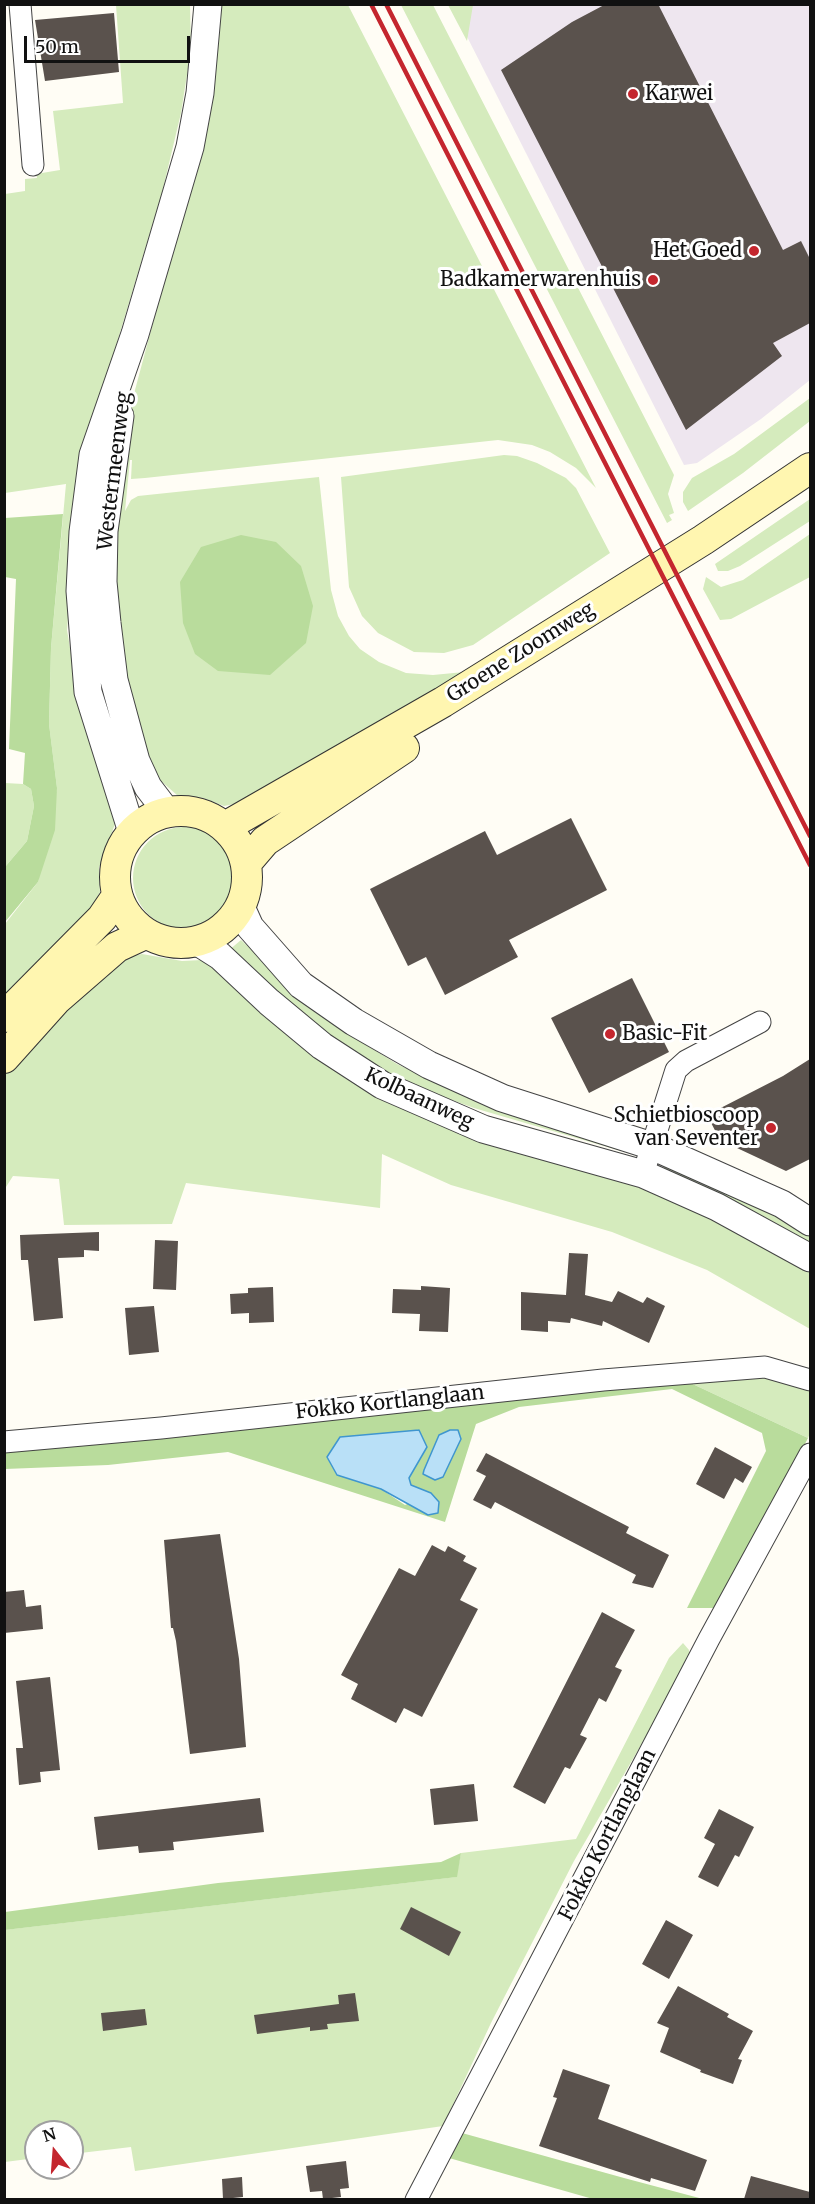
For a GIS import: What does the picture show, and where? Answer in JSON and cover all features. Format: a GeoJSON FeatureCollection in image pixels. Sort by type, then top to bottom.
{"type":"FeatureCollection","features":[{"type":"Feature","properties":{"kind":"main road","name":"Groene Zoomweg"},"geometry":{"type":"LineString","coordinates":[[225,827],[443,702],[703,540],[810,468]]}},
{"type":"Feature","properties":{"kind":"main road","name":"Groene Zoomweg"},"geometry":{"type":"LineString","coordinates":[[247,862],[265,841],[452,716],[810,487]]}},
{"type":"Feature","properties":{"kind":"main road"},"geometry":{"type":"LineString","coordinates":[[186,811],[205,814],[225,827],[237,840],[247,862],[248,885],[241,907],[230,923],[215,935],[198,942],[180,944],[162,941],[145,934],[128,918],[117,896],[114,873],[119,851],[132,832],[148,820],[167,812],[186,811]]}},
{"type":"Feature","properties":{"kind":"main road"},"geometry":{"type":"LineString","coordinates":[[4,1017],[102,918],[117,896]]}},
{"type":"Feature","properties":{"kind":"main road"},"geometry":{"type":"LineString","coordinates":[[4,1058],[56,1000],[117,947],[145,934]]}},
{"type":"Feature","properties":{"kind":"street"},"geometry":{"type":"LineString","coordinates":[[20,4],[33,165]]}},
{"type":"Feature","properties":{"kind":"street","name":"Westermeenweg"},"geometry":{"type":"LineString","coordinates":[[132,832],[88,692],[80,591],[83,532],[93,455],[112,393],[135,334],[190,147],[200,93],[208,4]]}},
{"type":"Feature","properties":{"kind":"street","name":"Westermeenweg"},"geometry":{"type":"LineString","coordinates":[[135,334],[114,447],[104,531],[103,582],[114,680],[123,718],[140,770],[148,787],[167,812]]}},
{"type":"Feature","properties":{"kind":"street","name":"Kolbaanweg"},"geometry":{"type":"LineString","coordinates":[[241,907],[250,927],[301,985],[354,1022],[429,1065],[502,1098],[652,1146],[782,1204],[810,1222]]}},
{"type":"Feature","properties":{"kind":"street","name":"Kolbaanweg"},"geometry":{"type":"LineString","coordinates":[[198,942],[220,956],[269,1002],[322,1046],[382,1085],[483,1129],[643,1174],[717,1207],[810,1258]]}},
{"type":"Feature","properties":{"kind":"street"},"geometry":{"type":"LineString","coordinates":[[643,1174],[676,1070],[686,1061],[760,1022]]}},
{"type":"Feature","properties":{"kind":"street","name":"Fokko Kortlanglaan"},"geometry":{"type":"LineString","coordinates":[[4,1442],[742,1368],[765,1367],[810,1380]]}},
{"type":"Feature","properties":{"kind":"street","name":"Fokko Kortlanglaan"},"geometry":{"type":"LineString","coordinates":[[416,2199],[709,1639],[807,1468]]}},
{"type":"Feature","properties":{"kind":"shaded area"},"geometry":{"type":"Polygon","coordinates":[[[451,5],[810,5],[810,380],[761,419],[697,463],[684,465],[451,5]]]}},
{"type":"Feature","properties":{"kind":"green space"},"geometry":{"type":"Polygon","coordinates":[[[116,5],[190,5],[191,49],[181,113],[162,193],[85,449],[76,512],[67,630],[79,701],[115,824],[99,868],[100,892],[88,916],[5,1004],[5,924],[38,882],[57,788],[49,724],[51,648],[66,484],[5,493],[5,194],[25,191],[25,179],[37,178],[36,174],[60,170],[53,111],[123,103],[116,5]]]}},
{"type":"Feature","properties":{"kind":"green space"},"geometry":{"type":"Polygon","coordinates":[[[219,5],[348,5],[596,488],[576,468],[550,452],[532,445],[498,440],[131,479],[132,460],[130,460],[125,511],[131,500],[138,496],[319,477],[331,590],[338,616],[349,636],[360,649],[379,662],[406,673],[433,675],[464,672],[255,800],[224,806],[203,798],[178,796],[160,780],[147,759],[123,688],[109,594],[113,499],[131,405],[181,218],[219,5]]]}},
{"type":"Feature","properties":{"kind":"green space"},"geometry":{"type":"Polygon","coordinates":[[[401,5],[433,5],[674,475],[668,494],[674,513],[669,515],[672,520],[667,523],[401,5]]]}},
{"type":"Feature","properties":{"kind":"green space"},"geometry":{"type":"Polygon","coordinates":[[[448,5],[473,5],[467,41],[448,5]]]}},
{"type":"Feature","properties":{"kind":"green space"},"geometry":{"type":"Polygon","coordinates":[[[810,398],[810,421],[743,473],[688,511],[683,502],[683,492],[692,478],[734,454],[810,398]]]}},
{"type":"Feature","properties":{"kind":"green space"},"geometry":{"type":"Polygon","coordinates":[[[504,455],[517,456],[537,463],[566,478],[576,488],[610,553],[473,645],[444,653],[414,652],[378,633],[362,616],[349,587],[341,477],[504,455]]]}},
{"type":"Feature","properties":{"kind":"green space"},"geometry":{"type":"Polygon","coordinates":[[[810,499],[810,521],[740,566],[728,571],[718,571],[715,564],[810,499]]]}},
{"type":"Feature","properties":{"kind":"green space"},"geometry":{"type":"Polygon","coordinates":[[[63,514],[51,648],[49,724],[57,788],[55,830],[38,882],[5,922],[5,867],[27,841],[34,806],[31,789],[23,784],[25,753],[9,749],[16,579],[5,577],[5,518],[63,514]]]}},
{"type":"Feature","properties":{"kind":"green space"},"geometry":{"type":"Polygon","coordinates":[[[810,534],[810,577],[731,619],[720,620],[703,589],[706,577],[721,587],[743,580],[810,534]]]}},
{"type":"Feature","properties":{"kind":"green space"},"geometry":{"type":"Polygon","coordinates":[[[241,535],[276,542],[301,566],[313,606],[306,643],[270,675],[218,671],[195,654],[183,623],[180,582],[201,547],[241,535]]]}},
{"type":"Feature","properties":{"kind":"green space"},"geometry":{"type":"Polygon","coordinates":[[[5,783],[23,784],[31,789],[34,806],[27,841],[5,867],[5,783]]]}},
{"type":"Feature","properties":{"kind":"green space"},"geometry":{"type":"Polygon","coordinates":[[[184,827],[203,831],[220,842],[231,859],[235,878],[231,897],[220,914],[203,925],[184,929],[165,925],[148,914],[137,897],[133,878],[137,859],[148,842],[165,831],[184,827]]]}},
{"type":"Feature","properties":{"kind":"green space"},"geometry":{"type":"Polygon","coordinates":[[[241,940],[332,1024],[397,1064],[474,1100],[632,1150],[621,1151],[474,1108],[391,1078],[356,1060],[228,951],[241,940]]]}},
{"type":"Feature","properties":{"kind":"green space"},"geometry":{"type":"Polygon","coordinates":[[[142,954],[182,961],[202,960],[224,970],[339,1065],[654,1188],[810,1264],[810,1329],[707,1270],[612,1232],[451,1185],[382,1154],[380,1208],[186,1183],[172,1224],[64,1225],[59,1179],[13,1176],[6,1187],[5,1292],[5,1073],[31,1040],[116,959],[142,954]]]}},
{"type":"Feature","properties":{"kind":"green space"},"geometry":{"type":"Polygon","coordinates":[[[665,1165],[810,1231],[810,1251],[663,1170],[665,1165]]]}},
{"type":"Feature","properties":{"kind":"green space"},"geometry":{"type":"Polygon","coordinates":[[[763,1375],[810,1389],[808,1438],[684,1380],[763,1375]]]}},
{"type":"Feature","properties":{"kind":"green space"},"geometry":{"type":"Polygon","coordinates":[[[684,1380],[808,1438],[725,1600],[716,1608],[687,1608],[766,1451],[762,1433],[672,1389],[519,1407],[476,1424],[445,1522],[228,1452],[108,1465],[5,1469],[4,1444],[684,1380]],[[340,1437],[327,1457],[337,1475],[381,1489],[405,1505],[431,1493],[411,1485],[409,1478],[427,1447],[340,1437]]]}},
{"type":"Feature","properties":{"kind":"green space"},"geometry":{"type":"Polygon","coordinates":[[[683,1643],[689,1650],[690,1660],[574,1861],[491,2023],[443,2126],[135,2171],[131,2147],[84,2153],[84,2120],[24,2120],[24,2160],[5,2162],[4,1930],[456,1877],[461,1853],[576,1839],[669,1658],[683,1643]]]}},
{"type":"Feature","properties":{"kind":"green space"},"geometry":{"type":"Polygon","coordinates":[[[461,1853],[457,1877],[5,1930],[5,1912],[218,1883],[441,1862],[461,1853]]]}},
{"type":"Feature","properties":{"kind":"green space"},"geometry":{"type":"Polygon","coordinates":[[[462,2133],[703,2199],[593,2199],[449,2158],[462,2133]]]}},
{"type":"Feature","properties":{"kind":"water"},"geometry":{"type":"Polygon","coordinates":[[[419,1430],[427,1447],[409,1478],[411,1485],[431,1493],[439,1502],[438,1513],[428,1515],[381,1489],[337,1475],[327,1457],[340,1437],[419,1430]]]}},
{"type":"Feature","properties":{"kind":"water"},"geometry":{"type":"Polygon","coordinates":[[[450,1430],[458,1430],[461,1439],[443,1477],[435,1480],[423,1474],[424,1470],[439,1435],[450,1430]]]}},
{"type":"Feature","properties":{"kind":"building"},"geometry":{"type":"Polygon","coordinates":[[[606,4],[658,4],[783,250],[801,241],[810,259],[810,323],[773,343],[782,356],[686,430],[501,70],[572,22],[606,4]]]}},
{"type":"Feature","properties":{"kind":"building"},"geometry":{"type":"Polygon","coordinates":[[[114,13],[119,72],[45,81],[35,20],[114,13]]]}},
{"type":"Feature","properties":{"kind":"building"},"geometry":{"type":"Polygon","coordinates":[[[571,818],[607,890],[509,940],[518,957],[445,995],[426,957],[408,966],[370,889],[485,831],[497,855],[571,818]]]}},
{"type":"Feature","properties":{"kind":"building"},"geometry":{"type":"Polygon","coordinates":[[[632,978],[669,1052],[589,1093],[551,1018],[632,978]]]}},
{"type":"Feature","properties":{"kind":"building"},"geometry":{"type":"Polygon","coordinates":[[[810,1059],[810,1159],[786,1171],[720,1140],[707,1115],[783,1076],[810,1059]]]}},
{"type":"Feature","properties":{"kind":"building"},"geometry":{"type":"Polygon","coordinates":[[[99,1232],[99,1251],[84,1250],[84,1257],[58,1258],[63,1318],[34,1321],[28,1260],[21,1260],[20,1235],[99,1232]]]}},
{"type":"Feature","properties":{"kind":"building"},"geometry":{"type":"Polygon","coordinates":[[[155,1240],[178,1241],[176,1290],[153,1289],[155,1240]]]}},
{"type":"Feature","properties":{"kind":"building"},"geometry":{"type":"Polygon","coordinates":[[[569,1253],[588,1254],[585,1295],[612,1302],[618,1291],[643,1303],[647,1297],[665,1306],[649,1343],[603,1321],[602,1326],[571,1318],[570,1323],[548,1321],[548,1332],[521,1330],[521,1292],[566,1295],[569,1253]]]}},
{"type":"Feature","properties":{"kind":"building"},"geometry":{"type":"Polygon","coordinates":[[[421,1286],[450,1288],[448,1332],[419,1331],[420,1314],[392,1313],[393,1289],[421,1290],[421,1286]]]}},
{"type":"Feature","properties":{"kind":"building"},"geometry":{"type":"Polygon","coordinates":[[[273,1287],[274,1322],[249,1323],[249,1313],[231,1314],[230,1294],[248,1293],[248,1288],[273,1287]]]}},
{"type":"Feature","properties":{"kind":"building"},"geometry":{"type":"Polygon","coordinates":[[[154,1306],[159,1352],[129,1355],[125,1308],[154,1306]]]}},
{"type":"Feature","properties":{"kind":"building"},"geometry":{"type":"Polygon","coordinates":[[[715,1447],[752,1467],[743,1483],[735,1478],[724,1499],[696,1484],[715,1447]]]}},
{"type":"Feature","properties":{"kind":"building"},"geometry":{"type":"Polygon","coordinates":[[[486,1453],[629,1527],[626,1533],[669,1555],[653,1588],[632,1583],[636,1575],[495,1502],[491,1509],[473,1500],[486,1476],[476,1471],[486,1453]]]}},
{"type":"Feature","properties":{"kind":"building"},"geometry":{"type":"Polygon","coordinates":[[[220,1534],[239,1659],[246,1747],[190,1754],[176,1641],[173,1628],[171,1628],[164,1540],[220,1534]]]}},
{"type":"Feature","properties":{"kind":"building"},"geometry":{"type":"Polygon","coordinates":[[[432,1545],[445,1552],[448,1546],[466,1556],[463,1561],[477,1568],[460,1600],[478,1609],[422,1717],[404,1708],[396,1723],[351,1699],[358,1684],[341,1675],[399,1568],[415,1576],[432,1545]]]}},
{"type":"Feature","properties":{"kind":"building"},"geometry":{"type":"Polygon","coordinates":[[[24,1590],[26,1607],[41,1605],[43,1629],[4,1633],[4,1592],[24,1590]]]}},
{"type":"Feature","properties":{"kind":"building"},"geometry":{"type":"Polygon","coordinates":[[[602,1612],[635,1630],[615,1667],[622,1670],[606,1702],[599,1698],[580,1735],[587,1738],[570,1769],[565,1767],[545,1804],[513,1787],[602,1612]]]}},
{"type":"Feature","properties":{"kind":"building"},"geometry":{"type":"Polygon","coordinates":[[[50,1677],[60,1770],[40,1772],[41,1782],[19,1785],[16,1748],[23,1748],[16,1681],[50,1677]]]}},
{"type":"Feature","properties":{"kind":"building"},"geometry":{"type":"Polygon","coordinates":[[[474,1784],[478,1821],[434,1825],[430,1789],[474,1784]]]}},
{"type":"Feature","properties":{"kind":"building"},"geometry":{"type":"Polygon","coordinates":[[[260,1798],[264,1832],[173,1842],[174,1850],[139,1853],[138,1846],[98,1850],[94,1817],[260,1798]]]}},
{"type":"Feature","properties":{"kind":"building"},"geometry":{"type":"Polygon","coordinates":[[[719,1809],[754,1827],[739,1857],[735,1855],[718,1887],[698,1877],[715,1844],[704,1838],[719,1809]]]}},
{"type":"Feature","properties":{"kind":"building"},"geometry":{"type":"Polygon","coordinates":[[[411,1907],[461,1932],[449,1956],[400,1929],[411,1907]]]}},
{"type":"Feature","properties":{"kind":"building"},"geometry":{"type":"Polygon","coordinates":[[[666,1920],[693,1935],[669,1979],[642,1964],[666,1920]]]}},
{"type":"Feature","properties":{"kind":"building"},"geometry":{"type":"Polygon","coordinates":[[[678,1986],[729,2014],[727,2017],[753,2031],[738,2059],[742,2060],[733,2084],[700,2072],[701,2070],[660,2052],[669,2028],[657,2023],[678,1986]]]}},
{"type":"Feature","properties":{"kind":"building"},"geometry":{"type":"Polygon","coordinates":[[[355,1993],[359,2021],[327,2024],[328,2029],[310,2031],[310,2027],[257,2034],[254,2015],[339,2004],[338,1995],[355,1993]]]}},
{"type":"Feature","properties":{"kind":"building"},"geometry":{"type":"Polygon","coordinates":[[[145,2009],[147,2025],[103,2031],[101,2013],[145,2009]]]}},
{"type":"Feature","properties":{"kind":"building"},"geometry":{"type":"Polygon","coordinates":[[[563,2069],[610,2085],[598,2119],[707,2160],[695,2191],[651,2178],[650,2182],[539,2146],[557,2098],[553,2097],[563,2069]]]}},
{"type":"Feature","properties":{"kind":"building"},"geometry":{"type":"Polygon","coordinates":[[[346,2161],[349,2188],[340,2189],[341,2197],[323,2199],[322,2191],[310,2192],[306,2166],[346,2161]]]}},
{"type":"Feature","properties":{"kind":"building"},"geometry":{"type":"Polygon","coordinates":[[[751,2176],[810,2192],[810,2199],[744,2199],[751,2176]]]}},
{"type":"Feature","properties":{"kind":"building"},"geometry":{"type":"Polygon","coordinates":[[[242,2177],[243,2197],[223,2199],[222,2179],[242,2177]]]}},
{"type":"Feature","properties":{"kind":"railway"},"geometry":{"type":"LineString","coordinates":[[371,4],[810,865]]}},
{"type":"Feature","properties":{"kind":"railway"},"geometry":{"type":"LineString","coordinates":[[386,4],[810,836]]}},
{"type":"Feature","properties":{"kind":"place","name":"Karwei"},"geometry":{"type":"Point","coordinates":[633,94]}},
{"type":"Feature","properties":{"kind":"place","name":"Het Goed"},"geometry":{"type":"Point","coordinates":[754,251]}},
{"type":"Feature","properties":{"kind":"place","name":"Badkamerwarenhuis"},"geometry":{"type":"Point","coordinates":[653,280]}},
{"type":"Feature","properties":{"kind":"place","name":"Basic-Fit"},"geometry":{"type":"Point","coordinates":[610,1034]}},
{"type":"Feature","properties":{"kind":"place","name":"Schietbioscoop van Seventer"},"geometry":{"type":"Point","coordinates":[771,1128]}}]}
